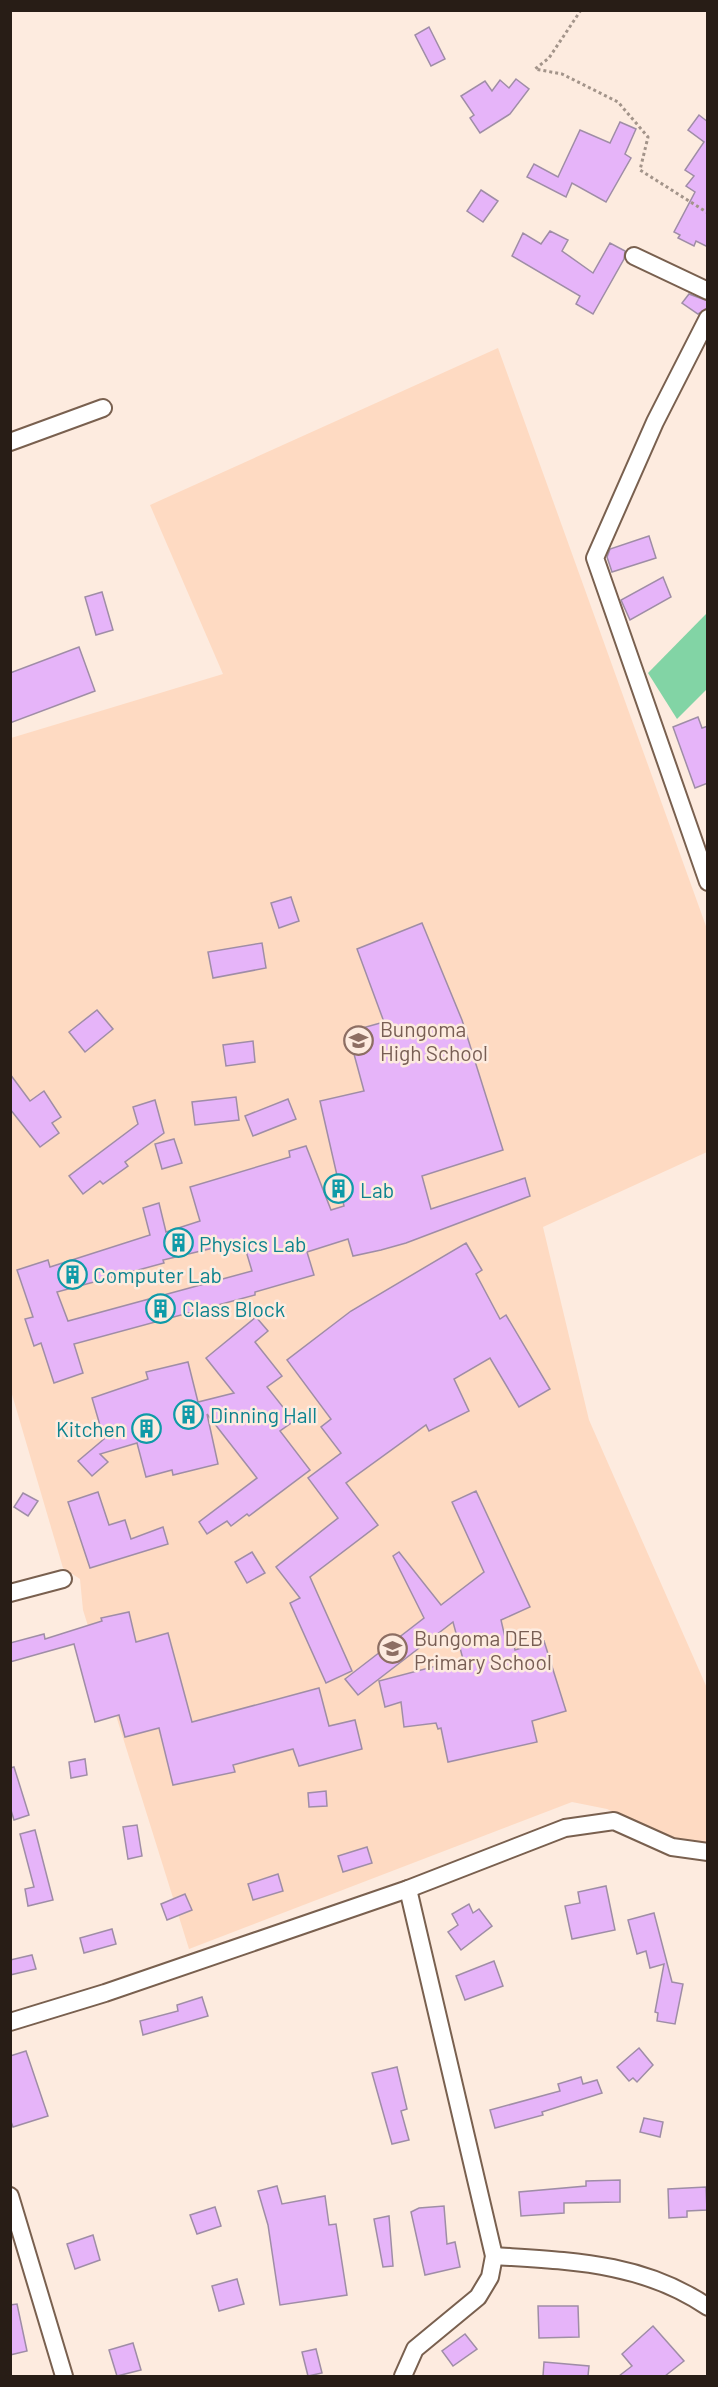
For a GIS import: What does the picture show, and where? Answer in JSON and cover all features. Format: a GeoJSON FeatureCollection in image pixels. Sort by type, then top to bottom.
{"type":"FeatureCollection","features":[{"type":"Feature","properties":{"kind":"street"},"geometry":{"type":"LineString","coordinates":[[634,256],[708,291]]}},
{"type":"Feature","properties":{"kind":"street"},"geometry":{"type":"LineString","coordinates":[[708,318],[655,422],[594,558],[708,882]]}},
{"type":"Feature","properties":{"kind":"street"},"geometry":{"type":"LineString","coordinates":[[10,442],[103,408]]}},
{"type":"Feature","properties":{"kind":"street"},"geometry":{"type":"LineString","coordinates":[[10,1593],[63,1579]]}},
{"type":"Feature","properties":{"kind":"street"},"geometry":{"type":"LineString","coordinates":[[10,2022],[105,1993],[408,1889],[565,1828],[614,1821],[672,1846],[708,1852]]}},
{"type":"Feature","properties":{"kind":"street"},"geometry":{"type":"LineString","coordinates":[[403,2376],[415,2349],[478,2297],[490,2277],[494,2256],[408,1889]]}},
{"type":"Feature","properties":{"kind":"street"},"geometry":{"type":"LineString","coordinates":[[10,2196],[63,2376]]}},
{"type":"Feature","properties":{"kind":"street"},"geometry":{"type":"LineString","coordinates":[[494,2256],[594,2262],[648,2277],[686,2292],[708,2307]]}},
{"type":"Feature","properties":{"kind":"path"},"geometry":{"type":"LineString","coordinates":[[581,10],[549,58],[535,69],[562,74],[618,102],[648,137],[640,170],[708,213]]}},
{"type":"Feature","properties":{"kind":"shaded area","name":"Bungoma High School"},"geometry":{"type":"Polygon","coordinates":[[[498,348],[707,929],[707,1152],[543,1227],[589,1420],[707,1688],[707,1844],[665,1836],[607,1809],[572,1802],[189,1949],[83,1610],[80,1579],[63,1568],[11,1391],[11,738],[223,674],[150,505],[498,348]]]}},
{"type":"Feature","properties":{"kind":"green space"},"geometry":{"type":"Polygon","coordinates":[[[707,613],[707,689],[677,719],[648,673],[707,613]]]}},
{"type":"Feature","properties":{"kind":"building"},"geometry":{"type":"Polygon","coordinates":[[[429,27],[445,59],[431,66],[415,35],[429,27]]]}},
{"type":"Feature","properties":{"kind":"building"},"geometry":{"type":"Polygon","coordinates":[[[516,79],[529,89],[510,114],[480,133],[470,118],[474,115],[461,96],[485,81],[492,91],[500,80],[509,88],[516,79]]]}},
{"type":"Feature","properties":{"kind":"building"},"geometry":{"type":"Polygon","coordinates":[[[699,115],[708,122],[708,247],[696,241],[694,246],[678,238],[680,235],[674,232],[695,192],[686,186],[694,176],[685,170],[704,142],[688,130],[699,115]]]}},
{"type":"Feature","properties":{"kind":"building"},"geometry":{"type":"Polygon","coordinates":[[[620,122],[636,129],[625,154],[631,158],[606,202],[572,183],[566,197],[527,177],[534,164],[558,177],[580,130],[610,143],[620,122]]]}},
{"type":"Feature","properties":{"kind":"building"},"geometry":{"type":"Polygon","coordinates":[[[481,190],[498,201],[483,222],[467,211],[481,190]]]}},
{"type":"Feature","properties":{"kind":"building"},"geometry":{"type":"Polygon","coordinates":[[[550,231],[568,240],[562,251],[593,273],[610,243],[625,251],[624,259],[593,314],[576,304],[580,296],[512,256],[523,233],[541,244],[550,231]]]}},
{"type":"Feature","properties":{"kind":"building"},"geometry":{"type":"Polygon","coordinates":[[[689,294],[708,301],[708,308],[698,314],[682,303],[689,294]]]}},
{"type":"Feature","properties":{"kind":"building"},"geometry":{"type":"Polygon","coordinates":[[[649,536],[656,558],[612,572],[607,557],[610,549],[649,536]]]}},
{"type":"Feature","properties":{"kind":"building"},"geometry":{"type":"Polygon","coordinates":[[[663,577],[671,597],[630,620],[621,600],[663,577]]]}},
{"type":"Feature","properties":{"kind":"building"},"geometry":{"type":"Polygon","coordinates":[[[102,592],[113,630],[96,635],[85,597],[102,592]]]}},
{"type":"Feature","properties":{"kind":"building"},"geometry":{"type":"Polygon","coordinates":[[[79,647],[95,691],[10,723],[10,673],[79,647]]]}},
{"type":"Feature","properties":{"kind":"building"},"geometry":{"type":"Polygon","coordinates":[[[698,717],[702,728],[708,726],[708,783],[695,788],[673,727],[698,717]]]}},
{"type":"Feature","properties":{"kind":"building"},"geometry":{"type":"Polygon","coordinates":[[[291,897],[299,921],[279,928],[271,903],[291,897]]]}},
{"type":"Feature","properties":{"kind":"building"},"geometry":{"type":"Polygon","coordinates":[[[422,923],[462,1020],[503,1150],[422,1176],[431,1209],[525,1178],[530,1196],[406,1243],[381,1250],[353,1256],[348,1239],[307,1252],[314,1275],[255,1292],[255,1295],[74,1344],[83,1373],[54,1383],[41,1343],[34,1346],[25,1319],[33,1317],[17,1270],[48,1260],[50,1267],[150,1235],[143,1208],[159,1203],[166,1232],[200,1221],[190,1187],[290,1157],[289,1151],[306,1146],[331,1210],[344,1206],[320,1101],[364,1091],[348,1032],[384,1022],[357,949],[422,923]],[[243,1241],[163,1260],[164,1263],[57,1292],[68,1321],[252,1271],[243,1241]]]}},
{"type":"Feature","properties":{"kind":"building"},"geometry":{"type":"Polygon","coordinates":[[[262,943],[266,968],[213,978],[208,952],[262,943]]]}},
{"type":"Feature","properties":{"kind":"building"},"geometry":{"type":"Polygon","coordinates":[[[97,1010],[113,1029],[85,1052],[69,1032],[97,1010]]]}},
{"type":"Feature","properties":{"kind":"building"},"geometry":{"type":"Polygon","coordinates":[[[253,1041],[255,1062],[226,1066],[223,1045],[253,1041]]]}},
{"type":"Feature","properties":{"kind":"building"},"geometry":{"type":"Polygon","coordinates":[[[10,1074],[30,1101],[44,1091],[61,1117],[52,1123],[59,1133],[40,1147],[10,1109],[10,1074]]]}},
{"type":"Feature","properties":{"kind":"building"},"geometry":{"type":"Polygon","coordinates":[[[236,1097],[239,1120],[195,1125],[192,1102],[236,1097]]]}},
{"type":"Feature","properties":{"kind":"building"},"geometry":{"type":"Polygon","coordinates":[[[288,1099],[296,1119],[253,1136],[245,1116],[288,1099]]]}},
{"type":"Feature","properties":{"kind":"building"},"geometry":{"type":"Polygon","coordinates":[[[155,1100],[164,1133],[125,1162],[128,1166],[103,1184],[100,1181],[83,1194],[69,1176],[138,1124],[133,1107],[155,1100]]]}},
{"type":"Feature","properties":{"kind":"building"},"geometry":{"type":"Polygon","coordinates":[[[174,1139],[182,1163],[162,1169],[155,1144],[174,1139]]]}},
{"type":"Feature","properties":{"kind":"building"},"geometry":{"type":"Polygon","coordinates":[[[466,1243],[482,1270],[476,1274],[500,1319],[506,1315],[550,1389],[519,1407],[490,1358],[454,1379],[469,1411],[429,1431],[426,1425],[346,1483],[378,1525],[310,1577],[352,1671],[326,1683],[290,1603],[300,1598],[276,1567],[338,1518],[308,1478],[341,1453],[321,1427],[331,1419],[287,1360],[351,1311],[466,1243]]]}},
{"type":"Feature","properties":{"kind":"building"},"geometry":{"type":"Polygon","coordinates":[[[256,1317],[268,1331],[255,1342],[282,1376],[267,1387],[294,1421],[280,1431],[310,1470],[249,1516],[247,1514],[231,1526],[227,1521],[207,1534],[199,1522],[257,1478],[207,1414],[218,1464],[173,1475],[172,1470],[146,1477],[137,1443],[100,1454],[108,1462],[92,1476],[78,1461],[104,1439],[92,1398],[148,1379],[146,1372],[188,1362],[198,1402],[234,1393],[206,1358],[256,1317]]]}},
{"type":"Feature","properties":{"kind":"building"},"geometry":{"type":"Polygon","coordinates":[[[476,1491],[530,1607],[501,1620],[507,1646],[514,1644],[515,1650],[544,1641],[566,1711],[532,1721],[537,1742],[448,1762],[441,1728],[438,1729],[436,1723],[404,1727],[401,1702],[385,1707],[379,1681],[463,1659],[453,1622],[358,1695],[345,1679],[424,1618],[393,1556],[399,1552],[441,1605],[484,1572],[452,1502],[476,1491]]]}},
{"type":"Feature","properties":{"kind":"building"},"geometry":{"type":"Polygon","coordinates":[[[98,1492],[109,1525],[125,1520],[131,1539],[163,1527],[168,1544],[90,1568],[68,1502],[98,1492]]]}},
{"type":"Feature","properties":{"kind":"building"},"geometry":{"type":"Polygon","coordinates":[[[23,1493],[38,1501],[28,1516],[14,1507],[23,1493]]]}},
{"type":"Feature","properties":{"kind":"building"},"geometry":{"type":"Polygon","coordinates":[[[252,1552],[265,1573],[247,1583],[235,1562],[252,1552]]]}},
{"type":"Feature","properties":{"kind":"building"},"geometry":{"type":"Polygon","coordinates":[[[129,1612],[136,1642],[168,1633],[192,1722],[319,1688],[329,1726],[355,1720],[362,1749],[299,1766],[293,1749],[233,1765],[235,1772],[173,1785],[159,1728],[125,1737],[119,1715],[95,1722],[74,1644],[10,1662],[10,1643],[44,1634],[45,1639],[102,1621],[101,1618],[129,1612]]]}},
{"type":"Feature","properties":{"kind":"building"},"geometry":{"type":"Polygon","coordinates":[[[85,1759],[87,1775],[71,1778],[69,1762],[85,1759]]]}},
{"type":"Feature","properties":{"kind":"building"},"geometry":{"type":"Polygon","coordinates":[[[14,1767],[29,1815],[14,1820],[10,1807],[10,1768],[14,1767]]]}},
{"type":"Feature","properties":{"kind":"building"},"geometry":{"type":"Polygon","coordinates":[[[326,1791],[327,1806],[309,1807],[308,1793],[326,1791]]]}},
{"type":"Feature","properties":{"kind":"building"},"geometry":{"type":"Polygon","coordinates":[[[137,1825],[142,1856],[128,1859],[123,1827],[137,1825]]]}},
{"type":"Feature","properties":{"kind":"building"},"geometry":{"type":"Polygon","coordinates":[[[35,1830],[53,1900],[28,1906],[25,1889],[34,1887],[20,1834],[35,1830]]]}},
{"type":"Feature","properties":{"kind":"building"},"geometry":{"type":"Polygon","coordinates":[[[367,1847],[372,1863],[343,1872],[338,1856],[367,1847]]]}},
{"type":"Feature","properties":{"kind":"building"},"geometry":{"type":"Polygon","coordinates":[[[278,1874],[283,1891],[253,1900],[248,1884],[278,1874]]]}},
{"type":"Feature","properties":{"kind":"building"},"geometry":{"type":"Polygon","coordinates":[[[606,1886],[615,1930],[572,1939],[565,1906],[580,1903],[578,1892],[606,1886]]]}},
{"type":"Feature","properties":{"kind":"building"},"geometry":{"type":"Polygon","coordinates":[[[185,1894],[192,1910],[167,1920],[161,1904],[185,1894]]]}},
{"type":"Feature","properties":{"kind":"building"},"geometry":{"type":"Polygon","coordinates":[[[469,1904],[473,1913],[479,1909],[492,1926],[461,1950],[448,1932],[458,1925],[452,1914],[469,1904]]]}},
{"type":"Feature","properties":{"kind":"building"},"geometry":{"type":"Polygon","coordinates":[[[654,1913],[672,1982],[683,1984],[675,2024],[657,2021],[658,2013],[655,2012],[664,1964],[650,1968],[646,1951],[637,1954],[628,1920],[654,1913]]]}},
{"type":"Feature","properties":{"kind":"building"},"geometry":{"type":"Polygon","coordinates":[[[112,1929],[116,1944],[84,1953],[80,1938],[112,1929]]]}},
{"type":"Feature","properties":{"kind":"building"},"geometry":{"type":"Polygon","coordinates":[[[32,1955],[36,1969],[10,1975],[10,1960],[32,1955]]]}},
{"type":"Feature","properties":{"kind":"building"},"geometry":{"type":"Polygon","coordinates":[[[494,1961],[503,1986],[465,2000],[456,1976],[494,1961]]]}},
{"type":"Feature","properties":{"kind":"building"},"geometry":{"type":"Polygon","coordinates":[[[202,1997],[208,2016],[143,2035],[140,2021],[178,2011],[177,2005],[202,1997]]]}},
{"type":"Feature","properties":{"kind":"building"},"geometry":{"type":"Polygon","coordinates":[[[639,2048],[653,2065],[637,2082],[633,2078],[629,2081],[617,2067],[639,2048]]]}},
{"type":"Feature","properties":{"kind":"building"},"geometry":{"type":"Polygon","coordinates":[[[26,2051],[48,2116],[13,2127],[10,2119],[10,2056],[26,2051]]]}},
{"type":"Feature","properties":{"kind":"building"},"geometry":{"type":"Polygon","coordinates":[[[397,2067],[407,2109],[401,2111],[409,2140],[392,2144],[372,2073],[397,2067]]]}},
{"type":"Feature","properties":{"kind":"building"},"geometry":{"type":"Polygon","coordinates":[[[581,2077],[583,2084],[597,2080],[602,2093],[542,2112],[543,2115],[495,2128],[490,2110],[560,2091],[558,2084],[581,2077]]]}},
{"type":"Feature","properties":{"kind":"building"},"geometry":{"type":"Polygon","coordinates":[[[644,2118],[663,2122],[660,2137],[640,2132],[644,2118]]]}},
{"type":"Feature","properties":{"kind":"building"},"geometry":{"type":"Polygon","coordinates":[[[620,2180],[620,2202],[564,2203],[564,2213],[521,2216],[519,2192],[586,2186],[586,2181],[620,2180]]]}},
{"type":"Feature","properties":{"kind":"building"},"geometry":{"type":"Polygon","coordinates":[[[277,2186],[282,2204],[325,2196],[329,2225],[336,2224],[347,2295],[280,2305],[268,2225],[258,2191],[277,2186]]]}},
{"type":"Feature","properties":{"kind":"building"},"geometry":{"type":"Polygon","coordinates":[[[706,2187],[707,2210],[687,2211],[687,2217],[669,2218],[668,2189],[706,2187]]]}},
{"type":"Feature","properties":{"kind":"building"},"geometry":{"type":"Polygon","coordinates":[[[444,2206],[447,2244],[455,2242],[460,2267],[425,2275],[411,2212],[419,2208],[444,2206]]]}},
{"type":"Feature","properties":{"kind":"building"},"geometry":{"type":"Polygon","coordinates":[[[215,2207],[221,2226],[197,2234],[190,2215],[215,2207]]]}},
{"type":"Feature","properties":{"kind":"building"},"geometry":{"type":"Polygon","coordinates":[[[389,2216],[393,2266],[383,2267],[374,2219],[389,2216]]]}},
{"type":"Feature","properties":{"kind":"building"},"geometry":{"type":"Polygon","coordinates":[[[93,2235],[100,2260],[75,2269],[67,2244],[93,2235]]]}},
{"type":"Feature","properties":{"kind":"building"},"geometry":{"type":"Polygon","coordinates":[[[237,2279],[244,2304],[219,2311],[212,2286],[237,2279]]]}},
{"type":"Feature","properties":{"kind":"building"},"geometry":{"type":"Polygon","coordinates":[[[17,2304],[27,2351],[10,2355],[10,2305],[17,2304]]]}},
{"type":"Feature","properties":{"kind":"building"},"geometry":{"type":"Polygon","coordinates":[[[538,2306],[578,2306],[579,2337],[539,2338],[538,2306]]]}},
{"type":"Feature","properties":{"kind":"building"},"geometry":{"type":"Polygon","coordinates":[[[653,2326],[684,2361],[665,2376],[619,2376],[632,2366],[622,2354],[653,2326]]]}},
{"type":"Feature","properties":{"kind":"building"},"geometry":{"type":"Polygon","coordinates":[[[465,2334],[477,2349],[453,2366],[442,2351],[465,2334]]]}},
{"type":"Feature","properties":{"kind":"building"},"geometry":{"type":"Polygon","coordinates":[[[133,2343],[141,2370],[117,2376],[109,2350],[133,2343]]]}},
{"type":"Feature","properties":{"kind":"building"},"geometry":{"type":"Polygon","coordinates":[[[316,2349],[322,2373],[308,2376],[302,2352],[316,2349]]]}},
{"type":"Feature","properties":{"kind":"building"},"geometry":{"type":"Polygon","coordinates":[[[544,2362],[589,2366],[588,2376],[543,2376],[544,2362]]]}},
{"type":"Feature","properties":{"kind":"place","name":"Bungoma High School"},"geometry":{"type":"Point","coordinates":[359,1040]}},
{"type":"Feature","properties":{"kind":"place","name":"Lab"},"geometry":{"type":"Point","coordinates":[339,1189]}},
{"type":"Feature","properties":{"kind":"place","name":"Physics Lab"},"geometry":{"type":"Point","coordinates":[178,1243]}},
{"type":"Feature","properties":{"kind":"place","name":"Computer Lab"},"geometry":{"type":"Point","coordinates":[72,1274]}},
{"type":"Feature","properties":{"kind":"place","name":"Class Block"},"geometry":{"type":"Point","coordinates":[161,1308]}},
{"type":"Feature","properties":{"kind":"place","name":"Dinning Hall"},"geometry":{"type":"Point","coordinates":[189,1414]}},
{"type":"Feature","properties":{"kind":"place","name":"Kitchen"},"geometry":{"type":"Point","coordinates":[147,1428]}},
{"type":"Feature","properties":{"kind":"place","name":"Bungoma DEB Primary School"},"geometry":{"type":"Point","coordinates":[393,1649]}}]}
